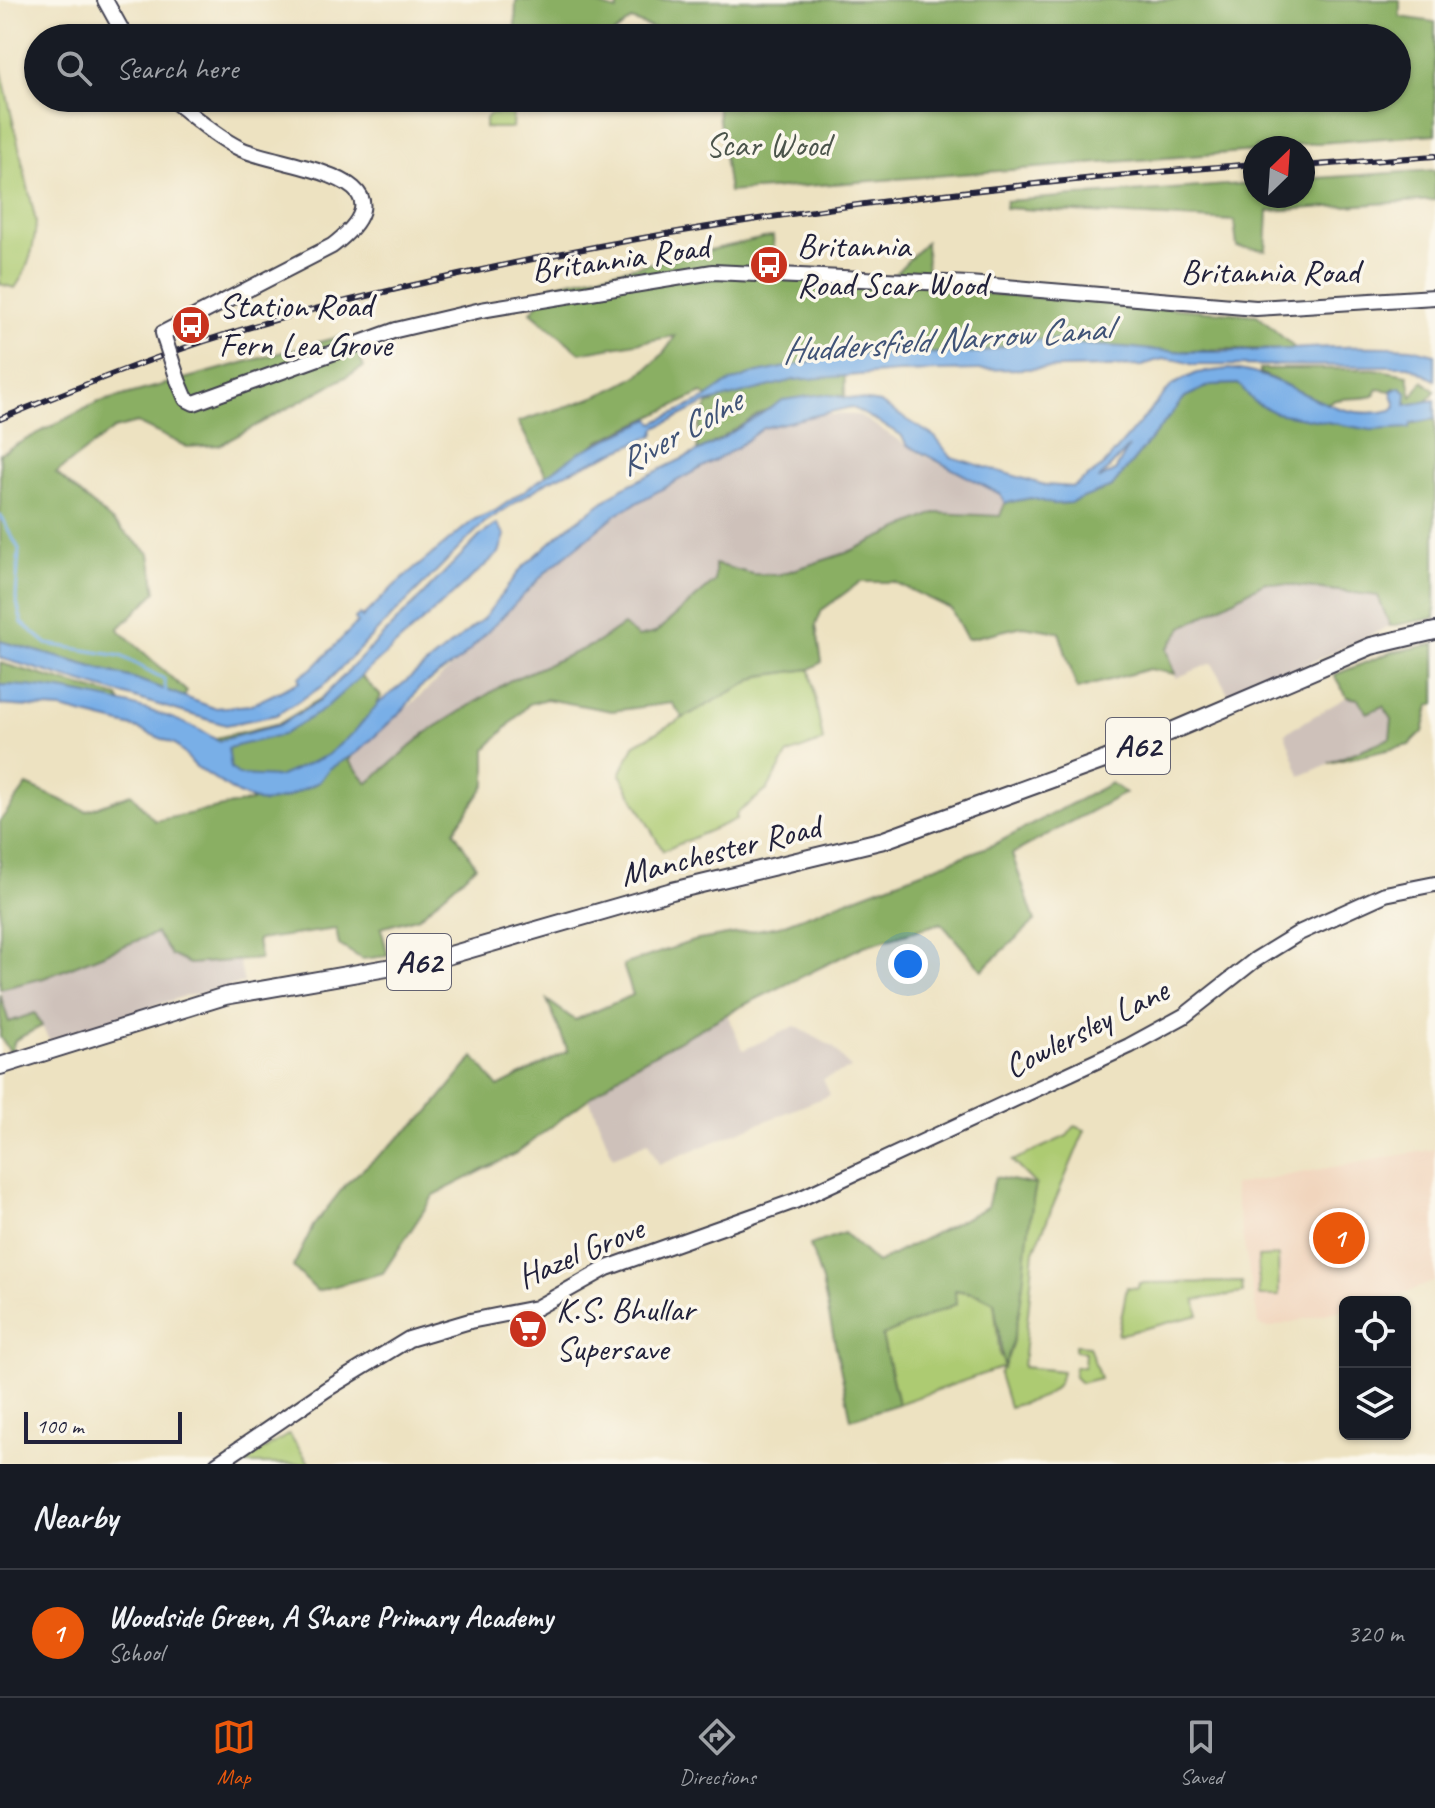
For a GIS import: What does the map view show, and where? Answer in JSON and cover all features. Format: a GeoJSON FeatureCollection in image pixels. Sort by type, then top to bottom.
{"type":"FeatureCollection","features":[{"type":"Feature","properties":{"kind":"main road","name":"Manchester Road"},"geometry":{"type":"LineString","coordinates":[[0,1066],[225,996],[433,960],[672,891],[884,840],[1104,760],[1371,646],[1435,631]]}},
{"type":"Feature","properties":{"kind":"street"},"geometry":{"type":"LineString","coordinates":[[105,0],[118,24]]}},
{"type":"Feature","properties":{"kind":"street","name":"Britannia Road"},"geometry":{"type":"LineString","coordinates":[[189,112],[241,149],[348,182],[360,197],[362,214],[352,231],[332,246],[164,337],[186,399],[194,403],[396,330],[481,310],[713,272],[969,284],[1256,308],[1435,297]]}},
{"type":"Feature","properties":{"kind":"street","name":"Cowlersley Lane"},"geometry":{"type":"LineString","coordinates":[[843,1178],[1129,1046],[1184,1016],[1255,960],[1311,927],[1385,894],[1435,884]]}},
{"type":"Feature","properties":{"kind":"street","name":"Hazel Grove"},"geometry":{"type":"LineString","coordinates":[[220,1462],[357,1369],[409,1339],[470,1321],[536,1308],[607,1268],[795,1201],[843,1178]]}},
{"type":"Feature","properties":{"kind":"shaded area"},"geometry":{"type":"Polygon","coordinates":[[[818,414],[859,415],[922,455],[1000,494],[1005,503],[1001,516],[935,513],[846,553],[778,575],[753,574],[715,564],[715,580],[655,633],[638,637],[623,625],[595,644],[509,681],[426,733],[368,784],[348,761],[461,659],[571,549],[618,513],[732,451],[763,428],[818,414]]]}},
{"type":"Feature","properties":{"kind":"shaded area"},"geometry":{"type":"Polygon","coordinates":[[[1265,582],[1378,596],[1390,626],[1231,699],[1212,663],[1176,678],[1167,649],[1183,627],[1265,582]]]}},
{"type":"Feature","properties":{"kind":"shaded area"},"geometry":{"type":"Polygon","coordinates":[[[1347,697],[1383,706],[1392,719],[1390,738],[1300,776],[1285,733],[1347,697]]]}},
{"type":"Feature","properties":{"kind":"shaded area"},"geometry":{"type":"Polygon","coordinates":[[[156,933],[171,955],[189,964],[239,961],[244,983],[182,997],[49,1040],[35,1013],[9,1022],[0,989],[44,978],[156,933]]]}},
{"type":"Feature","properties":{"kind":"shaded area"},"geometry":{"type":"Polygon","coordinates":[[[727,1014],[743,1050],[795,1026],[833,1047],[851,1069],[823,1079],[830,1095],[659,1164],[648,1142],[613,1157],[589,1098],[629,1068],[727,1014]]]}},
{"type":"Feature","properties":{"kind":"shaded area"},"geometry":{"type":"Polygon","coordinates":[[[1435,1149],[1435,1281],[1397,1296],[1339,1296],[1339,1310],[1268,1328],[1259,1325],[1233,1185],[1435,1149]]]}},
{"type":"Feature","properties":{"kind":"green space","name":"Scar Wood"},"geometry":{"type":"Polygon","coordinates":[[[516,0],[583,0],[617,11],[620,0],[1400,0],[1400,17],[1435,22],[1435,134],[1315,143],[1315,136],[1243,136],[1243,152],[729,192],[718,112],[1411,112],[1411,24],[641,24],[631,20],[626,24],[515,24],[516,0]]]}},
{"type":"Feature","properties":{"kind":"green space"},"geometry":{"type":"Polygon","coordinates":[[[0,64],[36,222],[30,256],[15,288],[0,284],[0,64]]]}},
{"type":"Feature","properties":{"kind":"green space"},"geometry":{"type":"Polygon","coordinates":[[[513,112],[512,128],[485,128],[485,120],[490,114],[513,112]]]}},
{"type":"Feature","properties":{"kind":"green space"},"geometry":{"type":"Polygon","coordinates":[[[1435,170],[1435,200],[1315,208],[1315,178],[1435,170]]]}},
{"type":"Feature","properties":{"kind":"green space"},"geometry":{"type":"Polygon","coordinates":[[[1243,184],[1243,208],[1314,208],[1268,211],[1266,250],[1237,247],[1234,221],[1005,208],[1006,201],[1243,184]]]}},
{"type":"Feature","properties":{"kind":"green space"},"geometry":{"type":"Polygon","coordinates":[[[773,236],[776,278],[884,285],[926,242],[928,289],[1257,315],[1297,350],[1226,349],[1159,353],[1134,348],[1080,346],[1053,340],[1021,341],[980,353],[866,353],[844,357],[845,396],[820,395],[781,403],[697,452],[699,427],[708,404],[714,403],[702,393],[599,441],[547,476],[518,422],[584,401],[627,382],[646,370],[675,336],[580,353],[531,312],[553,285],[773,236]]]}},
{"type":"Feature","properties":{"kind":"green space"},"geometry":{"type":"Polygon","coordinates":[[[349,334],[364,367],[220,445],[187,447],[137,423],[114,429],[56,473],[150,554],[156,592],[118,629],[187,692],[182,699],[136,679],[0,641],[0,453],[96,403],[349,334]]]}},
{"type":"Feature","properties":{"kind":"green space"},"geometry":{"type":"Polygon","coordinates":[[[1260,369],[1375,369],[1408,375],[1412,397],[1423,381],[1435,391],[1427,402],[1411,407],[1394,388],[1391,391],[1378,389],[1374,396],[1326,404],[1260,373],[1260,369]]]}},
{"type":"Feature","properties":{"kind":"green space"},"geometry":{"type":"Polygon","coordinates":[[[1239,384],[1262,406],[1361,428],[1389,428],[1435,419],[1435,618],[1390,626],[1378,596],[1265,582],[1183,627],[1167,649],[1175,674],[1149,669],[1077,689],[1059,632],[1023,626],[967,639],[951,609],[894,582],[860,582],[822,610],[816,625],[822,662],[810,669],[760,676],[683,718],[672,703],[612,711],[546,699],[529,704],[486,749],[486,784],[454,831],[476,866],[419,917],[381,928],[388,956],[362,959],[339,945],[336,929],[257,940],[260,959],[189,964],[171,955],[156,933],[44,978],[0,989],[0,821],[27,785],[86,811],[131,794],[155,821],[252,801],[212,739],[280,723],[360,675],[381,696],[349,761],[368,783],[426,733],[509,681],[595,644],[623,625],[638,637],[655,633],[715,581],[715,564],[753,574],[778,575],[846,553],[935,513],[1000,516],[1005,503],[1031,498],[1053,504],[1069,503],[1112,487],[1185,397],[1211,385],[1239,384]]]}},
{"type":"Feature","properties":{"kind":"green space"},"geometry":{"type":"Polygon","coordinates":[[[1435,644],[1435,704],[1429,706],[1423,732],[1409,745],[1329,763],[1390,738],[1392,719],[1383,706],[1367,713],[1358,699],[1347,697],[1334,675],[1392,652],[1435,644]]]}},
{"type":"Feature","properties":{"kind":"green space"},"geometry":{"type":"Polygon","coordinates":[[[0,663],[118,697],[122,704],[56,690],[0,685],[0,663]]]}},
{"type":"Feature","properties":{"kind":"green space"},"geometry":{"type":"Polygon","coordinates":[[[810,669],[823,741],[788,754],[767,790],[736,814],[737,819],[663,851],[620,774],[635,744],[760,676],[810,669]]]}},
{"type":"Feature","properties":{"kind":"green space"},"geometry":{"type":"Polygon","coordinates":[[[1111,783],[1125,793],[1012,854],[1035,921],[982,970],[941,923],[864,946],[740,1007],[629,1068],[515,1154],[434,1195],[383,1273],[317,1291],[293,1267],[313,1226],[347,1183],[429,1112],[474,1057],[498,1087],[568,1051],[547,1000],[575,1020],[633,995],[623,965],[693,941],[779,926],[995,844],[1111,783]]]}},
{"type":"Feature","properties":{"kind":"green space"},"geometry":{"type":"Polygon","coordinates":[[[0,994],[9,1022],[35,1013],[42,1026],[15,1040],[11,1053],[0,1037],[0,994]]]}},
{"type":"Feature","properties":{"kind":"green space"},"geometry":{"type":"Polygon","coordinates":[[[1075,1126],[1085,1130],[1034,1251],[1023,1367],[1062,1371],[1060,1380],[1050,1393],[1009,1407],[999,1374],[1003,1367],[898,1404],[882,1336],[956,1304],[954,1290],[978,1294],[994,1302],[1000,1357],[1022,1281],[1026,1231],[1036,1185],[1012,1161],[1067,1136],[1075,1126]]]}},
{"type":"Feature","properties":{"kind":"green space"},"geometry":{"type":"Polygon","coordinates":[[[995,1177],[1036,1185],[1017,1323],[1004,1367],[994,1302],[978,1294],[955,1290],[956,1304],[882,1336],[898,1404],[851,1419],[822,1282],[810,1245],[844,1233],[877,1263],[987,1207],[995,1177]]]}},
{"type":"Feature","properties":{"kind":"green space"},"geometry":{"type":"Polygon","coordinates":[[[1278,1256],[1279,1296],[1259,1296],[1258,1257],[1278,1256]]]}},
{"type":"Feature","properties":{"kind":"green space"},"geometry":{"type":"Polygon","coordinates":[[[1242,1282],[1243,1293],[1195,1300],[1199,1315],[1118,1335],[1127,1287],[1138,1288],[1139,1283],[1242,1282]]]}},
{"type":"Feature","properties":{"kind":"green space"},"geometry":{"type":"Polygon","coordinates":[[[1075,1345],[1089,1346],[1100,1378],[1081,1383],[1075,1377],[1074,1367],[1084,1367],[1085,1352],[1075,1351],[1075,1345]]]}},
{"type":"Feature","properties":{"kind":"green space"},"geometry":{"type":"Polygon","coordinates":[[[289,1434],[310,1464],[241,1464],[289,1434]]]}},
{"type":"Feature","properties":{"kind":"water"},"geometry":{"type":"Polygon","coordinates":[[[1054,340],[1084,345],[1202,352],[1411,348],[1435,354],[1435,380],[1409,366],[1194,365],[1168,359],[1143,366],[897,372],[794,380],[706,403],[656,428],[654,435],[550,480],[484,523],[323,686],[276,715],[226,725],[0,658],[0,641],[136,679],[214,708],[251,705],[299,682],[299,677],[315,666],[357,623],[355,618],[360,614],[362,618],[395,585],[475,519],[495,511],[580,452],[650,419],[654,423],[705,399],[726,384],[753,374],[856,354],[980,353],[1021,341],[1054,340]]]}},
{"type":"Feature","properties":{"kind":"water"},"geometry":{"type":"Polygon","coordinates":[[[1228,369],[1249,372],[1270,378],[1328,405],[1370,413],[1392,410],[1396,406],[1391,391],[1400,387],[1407,394],[1406,405],[1435,400],[1435,419],[1412,423],[1409,428],[1371,430],[1276,413],[1254,402],[1239,384],[1211,385],[1185,397],[1112,487],[1070,503],[1053,504],[1031,498],[1005,503],[1000,494],[907,445],[901,435],[851,407],[763,428],[732,451],[618,513],[548,570],[461,659],[418,689],[405,708],[358,752],[329,769],[319,782],[285,798],[263,803],[238,794],[195,766],[175,744],[133,727],[61,709],[0,705],[0,685],[24,686],[82,694],[144,709],[198,729],[218,741],[279,725],[318,702],[481,535],[497,524],[505,535],[499,553],[323,710],[282,735],[228,748],[231,768],[239,775],[278,777],[326,756],[353,733],[379,703],[484,618],[521,569],[563,531],[622,488],[715,443],[783,400],[823,394],[880,403],[935,437],[951,457],[1045,485],[1073,487],[1102,467],[1172,385],[1197,373],[1228,369]],[[1129,447],[1098,480],[1115,471],[1129,447]]]}},
{"type":"Feature","properties":{"kind":"waterway"},"geometry":{"type":"LineString","coordinates":[[0,515],[19,549],[16,598],[22,623],[47,644],[121,656],[164,679],[166,693]]}},
{"type":"Feature","properties":{"kind":"railway"},"geometry":{"type":"LineString","coordinates":[[1315,165],[1435,156]]}},
{"type":"Feature","properties":{"kind":"railway"},"geometry":{"type":"LineString","coordinates":[[0,419],[128,368],[237,331],[369,295],[565,253],[663,234],[958,192],[1243,165]]}},
{"type":"Feature","properties":{"kind":"place","name":"Britannia Road Scar Wood"},"geometry":{"type":"Point","coordinates":[769,265]}},
{"type":"Feature","properties":{"kind":"place","name":"Station Road Fern Lea Grove"},"geometry":{"type":"Point","coordinates":[191,325]}},
{"type":"Feature","properties":{"kind":"place","name":"Woodside Green, A Share Primary Academy"},"geometry":{"type":"Point","coordinates":[1339,1238]}},
{"type":"Feature","properties":{"kind":"place","name":"K.S. Bhullar Supersave"},"geometry":{"type":"Point","coordinates":[528,1329]}},
{"type":"Feature","properties":{"kind":"water label","name":"Huddersfield Narrow Canal"},"geometry":{"type":"Point","coordinates":[946,339]}},
{"type":"Feature","properties":{"kind":"water label","name":"River Colne"},"geometry":{"type":"Point","coordinates":[679,432]}}]}
